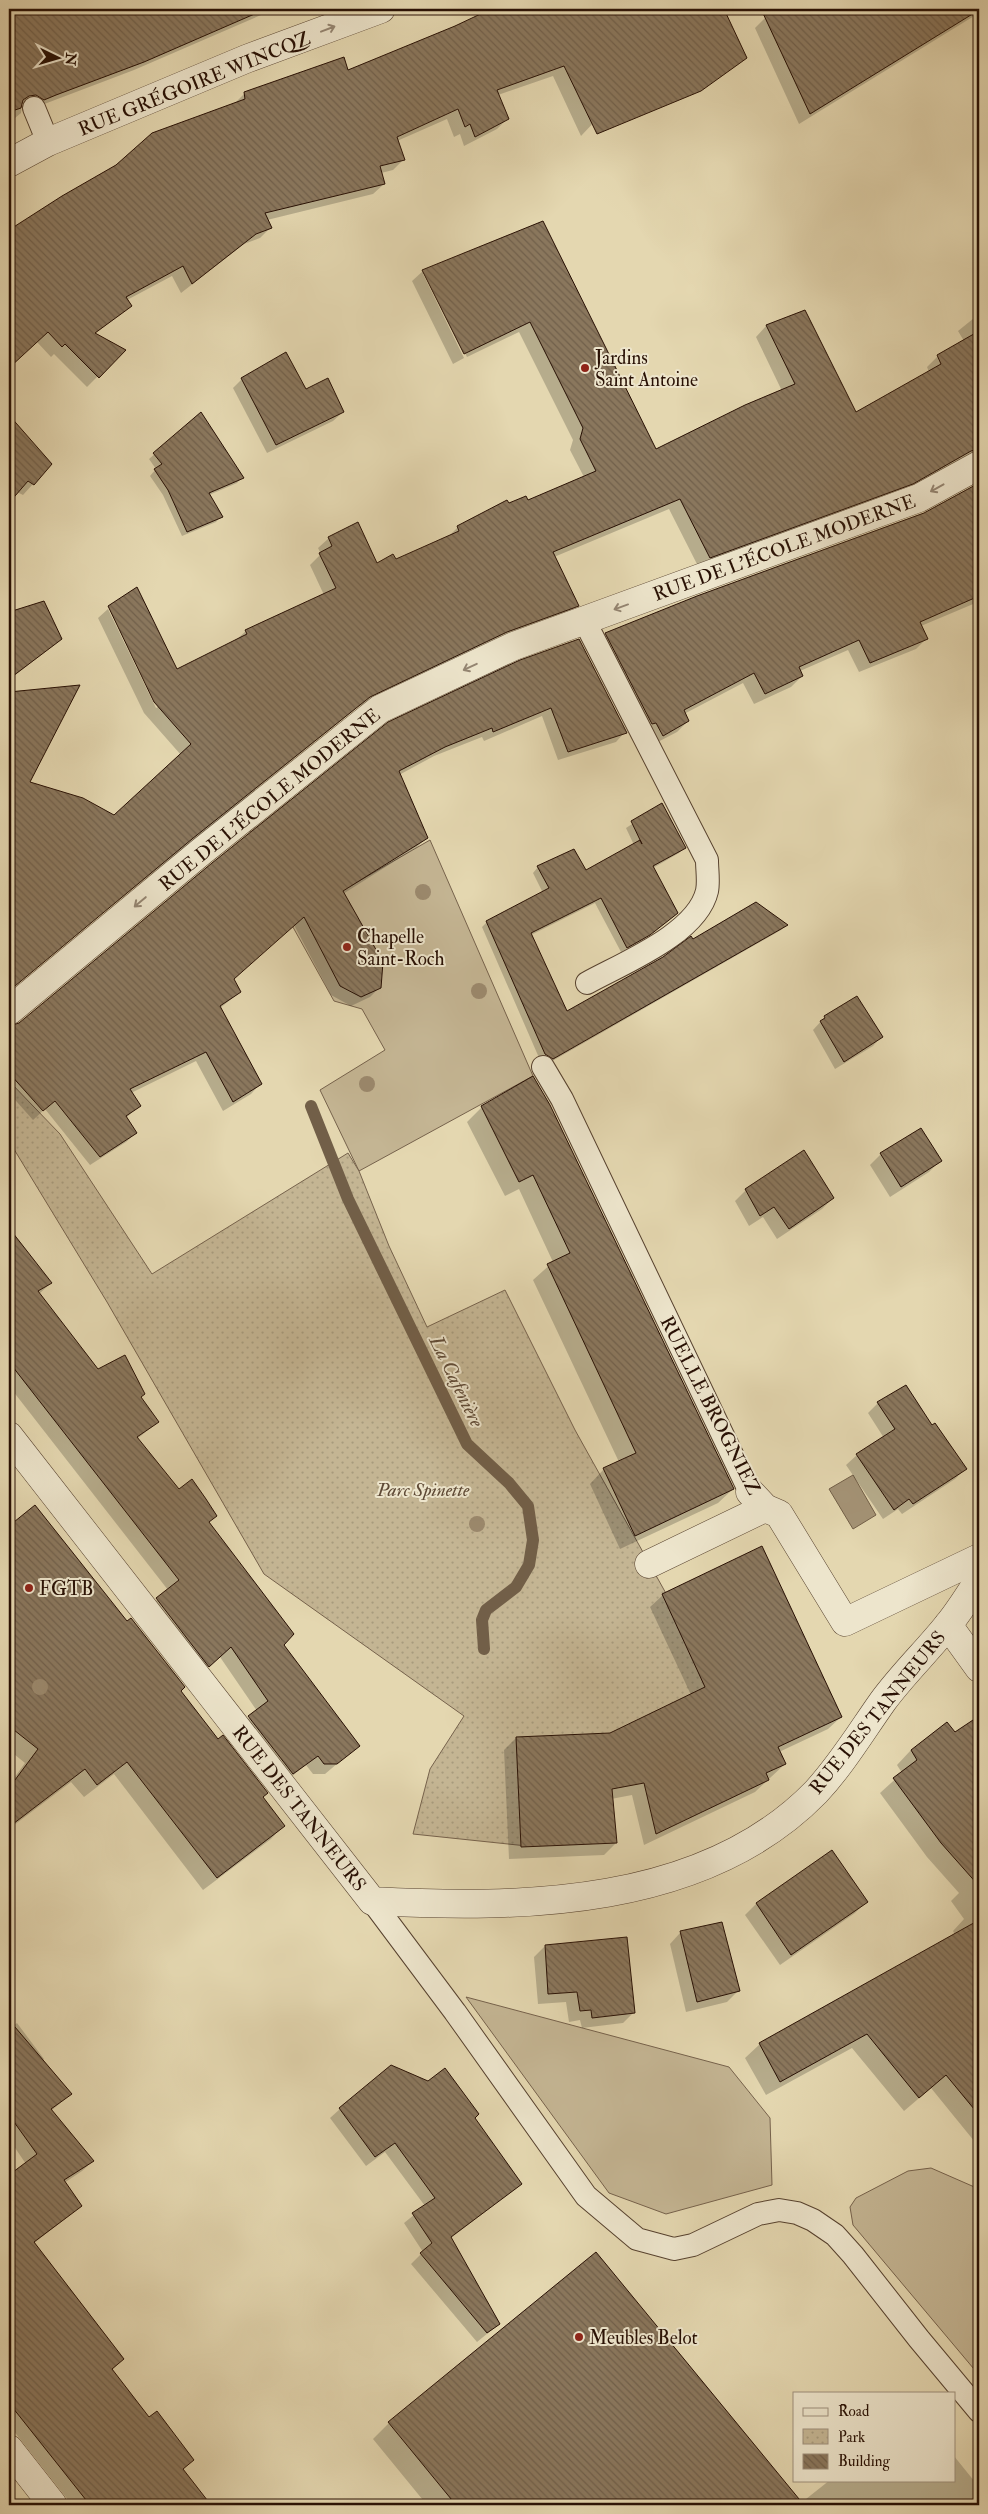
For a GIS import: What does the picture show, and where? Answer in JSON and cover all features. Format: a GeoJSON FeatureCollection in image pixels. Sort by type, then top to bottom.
{"type":"FeatureCollection","features":[{"type":"Feature","properties":{"kind":"street","name":"RUE GRÉGOIRE WINCQZ"},"geometry":{"type":"LineString","coordinates":[[9,163],[48,142],[246,60],[382,9]]}},
{"type":"Feature","properties":{"kind":"street","name":"RUE DE L'ÉCOLE MODERNE"},"geometry":{"type":"LineString","coordinates":[[9,1011],[202,851],[380,709],[514,646],[919,498],[979,464]]}},
{"type":"Feature","properties":{"kind":"street","name":"RUE DES TANNEURS"},"geometry":{"type":"LineString","coordinates":[[9,1436],[372,1901],[445,1905],[597,1896],[672,1877],[712,1862],[758,1839],[779,1824],[815,1792],[850,1752],[884,1700],[948,1625],[979,1580]]}},
{"type":"Feature","properties":{"kind":"street","name":"RUELLE BROGNIEZ"},"geometry":{"type":"LineString","coordinates":[[758,1500],[779,1514],[845,1622],[979,1558]]}},
{"type":"Feature","properties":{"kind":"street"},"geometry":{"type":"LineString","coordinates":[[649,1564],[758,1500]]}},
{"type":"Feature","properties":{"kind":"street","name":"RUE DES TANNEURS"},"geometry":{"type":"LineString","coordinates":[[948,1625],[979,1668]]}},
{"type":"Feature","properties":{"kind":"street"},"geometry":{"type":"LineString","coordinates":[[9,2449],[53,2505]]}},
{"type":"Feature","properties":{"kind":"lane"},"geometry":{"type":"LineString","coordinates":[[34,108],[48,142]]}},
{"type":"Feature","properties":{"kind":"lane"},"geometry":{"type":"LineString","coordinates":[[584,620],[707,860],[707,891],[698,913],[678,933],[587,983]]}},
{"type":"Feature","properties":{"kind":"lane","name":"RUELLE BROGNIEZ"},"geometry":{"type":"LineString","coordinates":[[543,1067],[562,1099],[758,1500]]}},
{"type":"Feature","properties":{"kind":"lane"},"geometry":{"type":"LineString","coordinates":[[372,1901],[586,2196],[637,2239],[674,2249],[693,2245],[758,2214],[779,2210],[797,2213],[813,2220],[835,2235],[854,2255],[919,2339],[979,2411]]}},
{"type":"Feature","properties":{"kind":"green space"},"geometry":{"type":"Polygon","coordinates":[[[289,799],[326,856],[352,885],[430,840],[533,1076],[359,1171],[320,1090],[385,1050],[362,1009],[334,1001],[284,911],[300,898],[249,830],[289,799]]]}},
{"type":"Feature","properties":{"kind":"green space","name":"Parc Spinette"},"geometry":{"type":"Polygon","coordinates":[[[9,1081],[60,1134],[152,1274],[348,1153],[359,1171],[389,1246],[427,1327],[505,1290],[575,1430],[668,1597],[715,1691],[527,1846],[413,1834],[430,1769],[464,1716],[264,1574],[107,1302],[9,1141],[9,1081]]]}},
{"type":"Feature","properties":{"kind":"green space"},"geometry":{"type":"Polygon","coordinates":[[[466,1997],[729,2067],[770,2118],[772,2185],[666,2214],[609,2193],[466,1997]]]}},
{"type":"Feature","properties":{"kind":"green space"},"geometry":{"type":"Polygon","coordinates":[[[931,2168],[979,2189],[979,2375],[853,2225],[850,2207],[856,2198],[908,2171],[931,2168]]]}},
{"type":"Feature","properties":{"kind":"shaded area"},"geometry":{"type":"Polygon","coordinates":[[[853,1475],[876,1515],[853,1529],[829,1489],[853,1475]]]}},
{"type":"Feature","properties":{"kind":"building"},"geometry":{"type":"Polygon","coordinates":[[[9,9],[266,9],[144,62],[44,100],[36,95],[29,96],[23,100],[21,108],[9,112],[9,9]]]}},
{"type":"Feature","properties":{"kind":"building"},"geometry":{"type":"Polygon","coordinates":[[[491,9],[724,9],[747,58],[701,91],[597,134],[564,66],[497,90],[509,119],[475,137],[470,124],[465,127],[458,109],[397,137],[405,160],[380,166],[385,184],[265,213],[272,228],[256,234],[192,284],[183,266],[126,297],[132,306],[95,333],[126,350],[99,378],[65,344],[62,347],[48,332],[9,368],[9,230],[62,196],[116,165],[152,133],[245,99],[244,92],[344,57],[348,70],[455,26],[491,9]]]}},
{"type":"Feature","properties":{"kind":"building"},"geometry":{"type":"Polygon","coordinates":[[[761,9],[979,9],[979,10],[810,114],[761,9]]]}},
{"type":"Feature","properties":{"kind":"building"},"geometry":{"type":"Polygon","coordinates":[[[543,221],[656,449],[745,405],[795,384],[766,325],[805,310],[856,412],[941,364],[937,355],[979,331],[979,449],[971,451],[913,484],[710,558],[680,499],[553,552],[579,606],[507,632],[370,697],[192,839],[9,991],[9,692],[80,685],[30,782],[83,798],[114,815],[191,744],[154,702],[108,606],[137,587],[177,669],[247,634],[245,630],[336,588],[319,553],[332,546],[328,537],[358,522],[377,563],[393,554],[396,559],[459,531],[457,526],[507,500],[509,503],[526,496],[528,500],[596,471],[580,439],[583,428],[530,322],[464,354],[422,270],[543,221]]]}},
{"type":"Feature","properties":{"kind":"building"},"geometry":{"type":"Polygon","coordinates":[[[286,352],[306,389],[328,378],[344,412],[276,445],[241,378],[286,352]]]}},
{"type":"Feature","properties":{"kind":"building"},"geometry":{"type":"Polygon","coordinates":[[[201,412],[244,478],[209,493],[223,517],[187,532],[168,490],[154,469],[162,464],[153,453],[201,412]]]}},
{"type":"Feature","properties":{"kind":"building"},"geometry":{"type":"Polygon","coordinates":[[[9,415],[52,464],[34,485],[28,481],[9,503],[9,415]]]}},
{"type":"Feature","properties":{"kind":"building"},"geometry":{"type":"Polygon","coordinates":[[[979,483],[979,596],[920,622],[928,639],[870,663],[859,640],[799,667],[803,676],[765,694],[754,673],[684,710],[689,721],[663,736],[656,723],[652,724],[605,633],[697,596],[924,513],[979,483]]]}},
{"type":"Feature","properties":{"kind":"building"},"geometry":{"type":"Polygon","coordinates":[[[44,601],[62,639],[9,679],[9,612],[44,601]]]}},
{"type":"Feature","properties":{"kind":"building"},"geometry":{"type":"Polygon","coordinates":[[[579,639],[627,733],[568,752],[551,708],[493,732],[492,728],[445,747],[399,771],[428,838],[343,891],[383,962],[381,988],[361,997],[340,986],[304,917],[234,979],[241,992],[220,1006],[262,1084],[233,1102],[206,1052],[130,1089],[141,1106],[126,1116],[137,1133],[100,1157],[55,1101],[43,1111],[9,1073],[9,1026],[19,1023],[212,863],[388,722],[520,660],[579,639]]]}},
{"type":"Feature","properties":{"kind":"building"},"geometry":{"type":"Polygon","coordinates":[[[662,803],[686,848],[653,866],[678,913],[650,935],[627,948],[601,898],[531,933],[567,1011],[663,957],[691,936],[693,939],[756,902],[788,925],[553,1059],[545,1054],[486,921],[549,888],[537,866],[574,849],[586,870],[640,840],[642,844],[631,821],[662,803]]]}},
{"type":"Feature","properties":{"kind":"building"},"geometry":{"type":"Polygon","coordinates":[[[857,996],[883,1037],[844,1062],[820,1021],[825,1018],[824,1016],[857,996]]]}},
{"type":"Feature","properties":{"kind":"building"},"geometry":{"type":"Polygon","coordinates":[[[533,1076],[550,1105],[734,1489],[635,1536],[603,1468],[636,1453],[547,1264],[570,1253],[533,1175],[519,1182],[481,1106],[533,1076]]]}},
{"type":"Feature","properties":{"kind":"building"},"geometry":{"type":"Polygon","coordinates":[[[921,1128],[942,1161],[901,1187],[880,1153],[921,1128]]]}},
{"type":"Feature","properties":{"kind":"building"},"geometry":{"type":"Polygon","coordinates":[[[804,1150],[834,1198],[789,1229],[774,1207],[760,1216],[745,1189],[804,1150]]]}},
{"type":"Feature","properties":{"kind":"building"},"geometry":{"type":"Polygon","coordinates":[[[9,1228],[52,1283],[38,1291],[98,1369],[125,1355],[145,1394],[141,1397],[159,1422],[137,1437],[179,1489],[192,1479],[217,1516],[209,1522],[294,1634],[284,1645],[360,1746],[337,1764],[324,1764],[318,1756],[293,1774],[248,1716],[268,1701],[231,1647],[209,1667],[156,1598],[179,1580],[9,1362],[9,1228]]]}},
{"type":"Feature","properties":{"kind":"building"},"geometry":{"type":"Polygon","coordinates":[[[906,1385],[932,1425],[935,1423],[967,1469],[913,1504],[909,1499],[894,1510],[856,1454],[895,1429],[877,1402],[906,1385]]]}},
{"type":"Feature","properties":{"kind":"building"},"geometry":{"type":"Polygon","coordinates":[[[35,1505],[127,1621],[131,1618],[185,1687],[181,1691],[218,1739],[223,1735],[268,1793],[263,1797],[285,1826],[217,1878],[127,1762],[97,1785],[85,1769],[9,1827],[9,1788],[38,1749],[9,1726],[9,1526],[35,1505]]]}},
{"type":"Feature","properties":{"kind":"building"},"geometry":{"type":"Polygon","coordinates":[[[762,1546],[842,1717],[778,1747],[786,1764],[766,1773],[769,1780],[656,1834],[644,1783],[612,1789],[617,1843],[521,1847],[516,1737],[610,1733],[705,1687],[662,1594],[762,1546]]]}},
{"type":"Feature","properties":{"kind":"building"},"geometry":{"type":"Polygon","coordinates":[[[979,1716],[979,1886],[941,1843],[893,1778],[917,1760],[911,1750],[947,1722],[955,1732],[979,1716]]]}},
{"type":"Feature","properties":{"kind":"building"},"geometry":{"type":"Polygon","coordinates":[[[832,1850],[868,1902],[791,1955],[756,1903],[832,1850]]]}},
{"type":"Feature","properties":{"kind":"building"},"geometry":{"type":"Polygon","coordinates":[[[979,1920],[979,2115],[946,2075],[919,2098],[867,2034],[780,2082],[759,2043],[979,1920]]]}},
{"type":"Feature","properties":{"kind":"building"},"geometry":{"type":"Polygon","coordinates":[[[722,1922],[740,1991],[697,2002],[680,1931],[722,1922]]]}},
{"type":"Feature","properties":{"kind":"building"},"geometry":{"type":"Polygon","coordinates":[[[627,1937],[635,2013],[592,2018],[591,2010],[580,2011],[577,1992],[548,1994],[545,1945],[627,1937]]]}},
{"type":"Feature","properties":{"kind":"building"},"geometry":{"type":"Polygon","coordinates":[[[9,2020],[72,2094],[51,2109],[94,2161],[64,2180],[82,2206],[34,2242],[124,2359],[112,2369],[149,2417],[157,2411],[194,2460],[183,2469],[211,2505],[90,2505],[9,2403],[9,2175],[37,2154],[9,2115],[9,2020]]]}},
{"type":"Feature","properties":{"kind":"building"},"geometry":{"type":"Polygon","coordinates":[[[391,2065],[428,2081],[445,2068],[479,2114],[475,2118],[522,2184],[451,2237],[500,2324],[487,2333],[420,2253],[432,2243],[412,2213],[435,2198],[395,2143],[375,2157],[339,2108],[391,2065]]]}},
{"type":"Feature","properties":{"kind":"building","name":"Meubles Belot"},"geometry":{"type":"Polygon","coordinates":[[[596,2252],[804,2505],[456,2505],[388,2422],[596,2252]]]}},
{"type":"Feature","properties":{"kind":"waterway","name":"La Cafenière"},"geometry":{"type":"LineString","coordinates":[[311,1106],[348,1199],[467,1444],[509,1483],[528,1506],[533,1540],[529,1565],[516,1587],[486,1610],[482,1620],[484,1649]]}},
{"type":"Feature","properties":{"kind":"place","name":"Jardins Saint Antoine"},"geometry":{"type":"Point","coordinates":[585,368]}},
{"type":"Feature","properties":{"kind":"place","name":"Chapelle Saint-Roch"},"geometry":{"type":"Point","coordinates":[347,947]}},
{"type":"Feature","properties":{"kind":"place","name":"FGTB"},"geometry":{"type":"Point","coordinates":[29,1588]}},
{"type":"Feature","properties":{"kind":"place","name":"Meubles Belot"},"geometry":{"type":"Point","coordinates":[579,2337]}}]}
